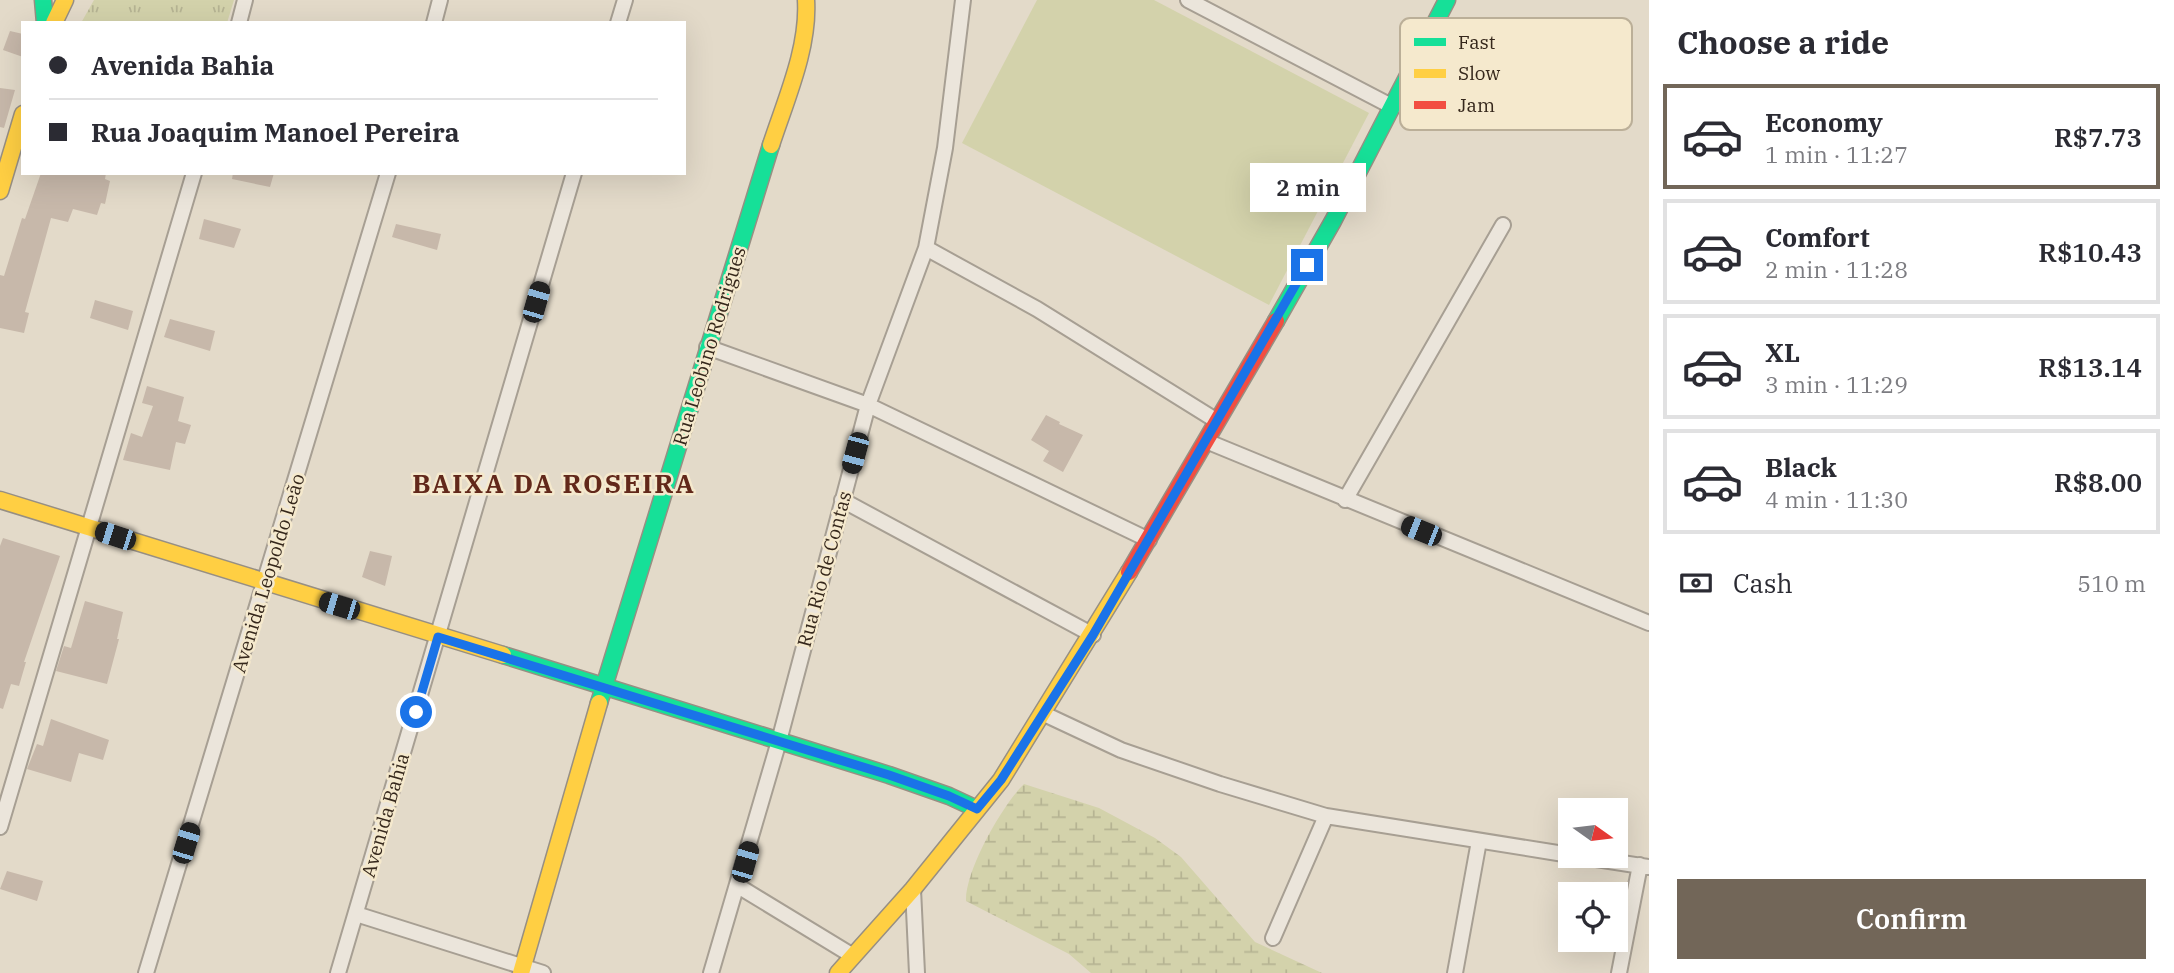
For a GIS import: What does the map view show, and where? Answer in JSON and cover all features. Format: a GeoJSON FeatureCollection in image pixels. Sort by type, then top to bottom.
{"type":"FeatureCollection","features":[{"type":"Feature","properties":{"kind":"street"},"geometry":{"type":"LineString","coordinates":[[43,0],[45,21]]}},
{"type":"Feature","properties":{"kind":"street"},"geometry":{"type":"LineString","coordinates":[[55,21],[65,0]]}},
{"type":"Feature","properties":{"kind":"street"},"geometry":{"type":"LineString","coordinates":[[240,21],[246,0]]}},
{"type":"Feature","properties":{"kind":"street"},"geometry":{"type":"LineString","coordinates":[[435,21],[440,0]]}},
{"type":"Feature","properties":{"kind":"street"},"geometry":{"type":"LineString","coordinates":[[619,21],[625,0]]}},
{"type":"Feature","properties":{"kind":"street","name":"Rua Leobino Rodrigues"},"geometry":{"type":"LineString","coordinates":[[522,970],[603,688],[797,64],[805,33],[806,0]]}},
{"type":"Feature","properties":{"kind":"street","name":"Rua Rio de Contas"},"geometry":{"type":"LineString","coordinates":[[711,973],[779,741],[868,405],[926,248],[945,148],[963,0]]}},
{"type":"Feature","properties":{"kind":"street"},"geometry":{"type":"LineString","coordinates":[[1188,0],[1393,107]]}},
{"type":"Feature","properties":{"kind":"street"},"geometry":{"type":"LineString","coordinates":[[1438,18],[1447,0]]}},
{"type":"Feature","properties":{"kind":"street"},"geometry":{"type":"LineString","coordinates":[[838,973],[913,889],[1001,780],[1093,635],[1149,540],[1333,221],[1400,93]]}},
{"type":"Feature","properties":{"kind":"street"},"geometry":{"type":"LineString","coordinates":[[0,191],[21,121]]}},
{"type":"Feature","properties":{"kind":"street"},"geometry":{"type":"LineString","coordinates":[[0,827],[193,175]]}},
{"type":"Feature","properties":{"kind":"street","name":"Avenida Leopoldo Leão"},"geometry":{"type":"LineString","coordinates":[[146,973],[387,175]]}},
{"type":"Feature","properties":{"kind":"street","name":"Avenida Bahia"},"geometry":{"type":"LineString","coordinates":[[338,973],[573,175]]}},
{"type":"Feature","properties":{"kind":"street"},"geometry":{"type":"LineString","coordinates":[[1345,500],[1503,225]]}},
{"type":"Feature","properties":{"kind":"street"},"geometry":{"type":"LineString","coordinates":[[926,248],[1037,309],[1217,421]]}},
{"type":"Feature","properties":{"kind":"street"},"geometry":{"type":"LineString","coordinates":[[707,347],[868,405],[1149,540]]}},
{"type":"Feature","properties":{"kind":"street"},"geometry":{"type":"LineString","coordinates":[[1206,441],[1649,623]]}},
{"type":"Feature","properties":{"kind":"street"},"geometry":{"type":"LineString","coordinates":[[0,500],[889,775],[977,809]]}},
{"type":"Feature","properties":{"kind":"street"},"geometry":{"type":"LineString","coordinates":[[842,500],[1093,635]]}},
{"type":"Feature","properties":{"kind":"street"},"geometry":{"type":"LineString","coordinates":[[1042,713],[1121,751],[1326,816],[1558,853]]}},
{"type":"Feature","properties":{"kind":"street"},"geometry":{"type":"LineString","coordinates":[[1273,938],[1326,816]]}},
{"type":"Feature","properties":{"kind":"street"},"geometry":{"type":"LineString","coordinates":[[1455,973],[1479,841]]}},
{"type":"Feature","properties":{"kind":"street"},"geometry":{"type":"LineString","coordinates":[[1619,973],[1645,866]]}},
{"type":"Feature","properties":{"kind":"street"},"geometry":{"type":"LineString","coordinates":[[738,886],[853,956]]}},
{"type":"Feature","properties":{"kind":"street"},"geometry":{"type":"LineString","coordinates":[[913,889],[917,973]]}},
{"type":"Feature","properties":{"kind":"street"},"geometry":{"type":"LineString","coordinates":[[356,914],[522,970],[543,973]]}},
{"type":"Feature","properties":{"kind":"green space"},"geometry":{"type":"Polygon","coordinates":[[[94,0],[234,0],[228,21],[82,21],[94,0]]]}},
{"type":"Feature","properties":{"kind":"green space"},"geometry":{"type":"Polygon","coordinates":[[[1037,0],[1154,0],[1369,113],[1269,305],[962,143],[1037,0]]]}},
{"type":"Feature","properties":{"kind":"green space"},"geometry":{"type":"Polygon","coordinates":[[[1024,784],[1099,808],[1155,838],[1181,857],[1255,942],[1322,973],[1091,973],[1069,954],[966,901],[967,888],[986,839],[1024,784]]]}},
{"type":"Feature","properties":{"kind":"building"},"geometry":{"type":"Polygon","coordinates":[[[10,31],[21,34],[21,56],[3,50],[10,31]]]}},
{"type":"Feature","properties":{"kind":"building"},"geometry":{"type":"Polygon","coordinates":[[[0,88],[15,90],[4,128],[0,127],[0,88]]]}},
{"type":"Feature","properties":{"kind":"building"},"geometry":{"type":"Polygon","coordinates":[[[40,175],[106,175],[105,179],[110,181],[105,204],[101,203],[97,215],[73,209],[68,222],[51,218],[25,312],[29,313],[24,333],[0,328],[0,275],[4,276],[22,218],[25,219],[40,175]]]}},
{"type":"Feature","properties":{"kind":"building"},"geometry":{"type":"Polygon","coordinates":[[[233,175],[273,175],[270,187],[232,179],[233,175]]]}},
{"type":"Feature","properties":{"kind":"building"},"geometry":{"type":"Polygon","coordinates":[[[204,219],[241,229],[234,248],[199,239],[204,219]]]}},
{"type":"Feature","properties":{"kind":"building"},"geometry":{"type":"Polygon","coordinates":[[[396,224],[441,234],[437,250],[392,237],[396,224]]]}},
{"type":"Feature","properties":{"kind":"building"},"geometry":{"type":"Polygon","coordinates":[[[95,300],[133,311],[128,330],[90,318],[95,300]]]}},
{"type":"Feature","properties":{"kind":"building"},"geometry":{"type":"Polygon","coordinates":[[[170,319],[215,331],[210,351],[164,337],[170,319]]]}},
{"type":"Feature","properties":{"kind":"building"},"geometry":{"type":"Polygon","coordinates":[[[147,386],[184,397],[178,421],[191,425],[185,444],[176,442],[170,470],[123,460],[131,433],[142,437],[153,406],[142,403],[147,386]]]}},
{"type":"Feature","properties":{"kind":"building"},"geometry":{"type":"Polygon","coordinates":[[[1046,415],[1083,435],[1063,472],[1043,461],[1049,451],[1031,440],[1046,415]]]}},
{"type":"Feature","properties":{"kind":"building"},"geometry":{"type":"Polygon","coordinates":[[[3,538],[60,556],[24,662],[19,686],[11,684],[3,709],[0,708],[0,546],[3,538]]]}},
{"type":"Feature","properties":{"kind":"building"},"geometry":{"type":"Polygon","coordinates":[[[370,551],[392,556],[385,586],[362,577],[370,551]]]}},
{"type":"Feature","properties":{"kind":"building"},"geometry":{"type":"Polygon","coordinates":[[[85,601],[123,612],[107,684],[56,671],[64,646],[71,648],[85,601]]]}},
{"type":"Feature","properties":{"kind":"building"},"geometry":{"type":"Polygon","coordinates":[[[51,719],[109,740],[103,760],[79,753],[71,782],[27,769],[37,744],[43,746],[51,719]]]}},
{"type":"Feature","properties":{"kind":"building"},"geometry":{"type":"Polygon","coordinates":[[[7,871],[43,881],[37,901],[0,889],[7,871]]]}},
{"type":"Feature","properties":{"kind":"traffic: fast"},"geometry":{"type":"LineString","coordinates":[[43,0],[45,21]]}},
{"type":"Feature","properties":{"kind":"traffic: fast"},"geometry":{"type":"LineString","coordinates":[[1438,18],[1447,0]]}},
{"type":"Feature","properties":{"kind":"traffic: fast"},"geometry":{"type":"LineString","coordinates":[[1276,321],[1333,221],[1400,91]]}},
{"type":"Feature","properties":{"kind":"traffic: fast"},"geometry":{"type":"LineString","coordinates":[[599,703],[771,145]]}},
{"type":"Feature","properties":{"kind":"traffic: fast"},"geometry":{"type":"LineString","coordinates":[[503,655],[889,775],[977,809]]}},
{"type":"Feature","properties":{"kind":"traffic: slow"},"geometry":{"type":"LineString","coordinates":[[55,21],[65,0]]}},
{"type":"Feature","properties":{"kind":"traffic: slow"},"geometry":{"type":"LineString","coordinates":[[771,145],[800,55],[806,0]]}},
{"type":"Feature","properties":{"kind":"traffic: slow"},"geometry":{"type":"LineString","coordinates":[[0,191],[21,121]]}},
{"type":"Feature","properties":{"kind":"traffic: slow"},"geometry":{"type":"LineString","coordinates":[[0,500],[503,655]]}},
{"type":"Feature","properties":{"kind":"traffic: slow"},"geometry":{"type":"LineString","coordinates":[[838,973],[913,889],[1001,780],[1129,572]]}},
{"type":"Feature","properties":{"kind":"traffic: slow"},"geometry":{"type":"LineString","coordinates":[[521,973],[599,703]]}},
{"type":"Feature","properties":{"kind":"traffic: jam"},"geometry":{"type":"LineString","coordinates":[[1129,572],[1276,321]]}},
{"type":"Feature","properties":{"kind":"district","name":"BAIXA DA ROSEIRA"},"geometry":{"type":"Point","coordinates":[554,483]}},
{"type":"Feature","properties":{"kind":"route"},"geometry":{"type":"LineString","coordinates":[[416,712],[438,637],[889,775],[977,809],[1001,780],[1093,635],[1307,265]]}}]}
